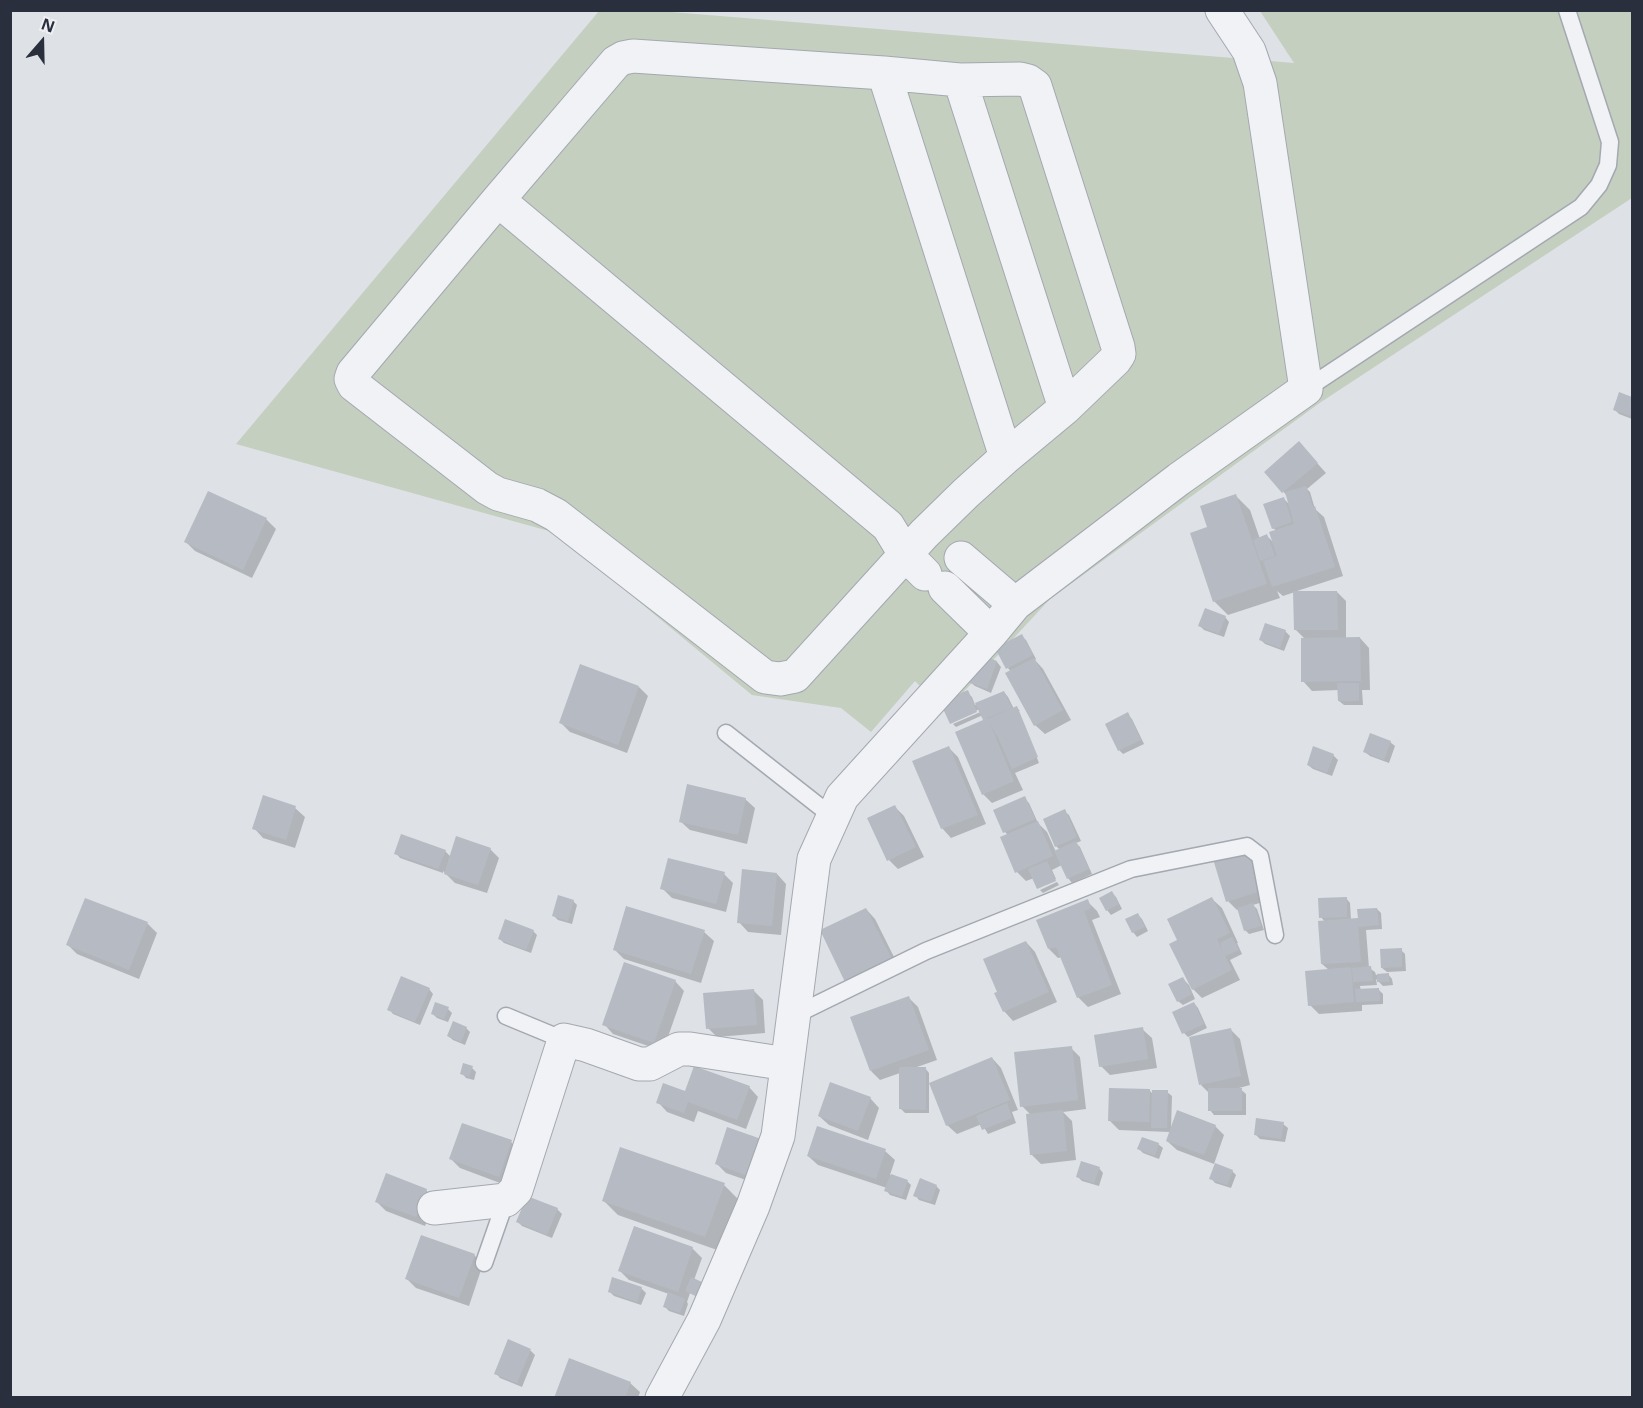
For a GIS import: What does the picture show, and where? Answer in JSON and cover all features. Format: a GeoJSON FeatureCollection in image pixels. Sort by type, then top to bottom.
{"type":"FeatureCollection","features":[{"type":"Feature","properties":{"kind":"street"},"geometry":{"type":"LineString","coordinates":[[662,1398],[704,1320],[756,1196],[778,1136],[814,859],[842,797],[1015,604],[1179,479],[1306,389],[1260,83],[1249,51],[1222,10]]}},
{"type":"Feature","properties":{"kind":"street"},"geometry":{"type":"LineString","coordinates":[[633,56],[960,80],[1020,79],[1035,86],[1119,354],[1065,408],[1006,457],[934,559],[795,676],[780,679],[765,677],[556,515],[537,505],[498,494],[487,488],[354,385],[351,379],[353,373],[498,200],[616,62],[623,58],[633,56]]}},
{"type":"Feature","properties":{"kind":"street"},"geometry":{"type":"LineString","coordinates":[[884,73],[1006,457]]}},
{"type":"Feature","properties":{"kind":"street"},"geometry":{"type":"LineString","coordinates":[[960,80],[1065,408]]}},
{"type":"Feature","properties":{"kind":"street"},"geometry":{"type":"LineString","coordinates":[[498,200],[888,526],[934,559],[1015,604]]}},
{"type":"Feature","properties":{"kind":"street"},"geometry":{"type":"LineString","coordinates":[[934,559],[991,633]]}},
{"type":"Feature","properties":{"kind":"street"},"geometry":{"type":"LineString","coordinates":[[434,1208],[506,1200],[516,1190],[564,1040],[586,1045],[639,1064],[650,1064],[679,1049],[690,1049],[787,1064]]}},
{"type":"Feature","properties":{"kind":"lane"},"geometry":{"type":"LineString","coordinates":[[1306,389],[1581,207],[1599,185],[1608,165],[1610,142],[1567,10]]}},
{"type":"Feature","properties":{"kind":"lane"},"geometry":{"type":"LineString","coordinates":[[726,733],[834,817]]}},
{"type":"Feature","properties":{"kind":"lane"},"geometry":{"type":"LineString","coordinates":[[793,1016],[926,951],[1131,869],[1247,846],[1260,856],[1275,935]]}},
{"type":"Feature","properties":{"kind":"lane"},"geometry":{"type":"LineString","coordinates":[[506,1016],[564,1040]]}},
{"type":"Feature","properties":{"kind":"lane"},"geometry":{"type":"LineString","coordinates":[[484,1263],[506,1200]]}},
{"type":"Feature","properties":{"kind":"green space"},"geometry":{"type":"Polygon","coordinates":[[[599,11],[659,11],[1294,63],[1260,11],[1632,11],[1632,198],[1321,402],[1050,599],[945,712],[915,681],[871,732],[841,708],[752,695],[556,533],[236,444],[599,11]]]}},
{"type":"Feature","properties":{"kind":"building"},"geometry":{"type":"Polygon","coordinates":[[[1619,392],[1632,397],[1630,416],[1613,410],[1619,392]]]}},
{"type":"Feature","properties":{"kind":"building"},"geometry":{"type":"Polygon","coordinates":[[[1299,441],[1318,463],[1282,493],[1264,472],[1299,441]]]}},
{"type":"Feature","properties":{"kind":"building"},"geometry":{"type":"Polygon","coordinates":[[[1306,486],[1335,567],[1272,587],[1263,561],[1277,556],[1269,532],[1294,524],[1285,492],[1306,486]]]}},
{"type":"Feature","properties":{"kind":"building"},"geometry":{"type":"Polygon","coordinates":[[[208,491],[267,518],[243,570],[184,542],[208,491]]]}},
{"type":"Feature","properties":{"kind":"building"},"geometry":{"type":"Polygon","coordinates":[[[1236,494],[1267,584],[1213,602],[1190,533],[1207,527],[1200,506],[1236,494]]]}},
{"type":"Feature","properties":{"kind":"building"},"geometry":{"type":"Polygon","coordinates":[[[1284,497],[1292,522],[1272,529],[1263,504],[1284,497]]]}},
{"type":"Feature","properties":{"kind":"building"},"geometry":{"type":"Polygon","coordinates":[[[1267,534],[1275,556],[1260,561],[1253,540],[1267,534]]]}},
{"type":"Feature","properties":{"kind":"building"},"geometry":{"type":"Polygon","coordinates":[[[1293,591],[1337,591],[1338,630],[1294,630],[1293,591]]]}},
{"type":"Feature","properties":{"kind":"building"},"geometry":{"type":"Polygon","coordinates":[[[1205,608],[1226,616],[1219,634],[1198,626],[1205,608]]]}},
{"type":"Feature","properties":{"kind":"building"},"geometry":{"type":"Polygon","coordinates":[[[1265,623],[1286,630],[1280,648],[1259,640],[1265,623]]]}},
{"type":"Feature","properties":{"kind":"building"},"geometry":{"type":"Polygon","coordinates":[[[1022,634],[1033,655],[1006,669],[995,648],[1022,634]]]}},
{"type":"Feature","properties":{"kind":"building"},"geometry":{"type":"Polygon","coordinates":[[[1360,637],[1361,681],[1301,682],[1301,638],[1360,637]]]}},
{"type":"Feature","properties":{"kind":"building"},"geometry":{"type":"Polygon","coordinates":[[[979,654],[997,661],[987,689],[968,682],[979,654]]]}},
{"type":"Feature","properties":{"kind":"building"},"geometry":{"type":"Polygon","coordinates":[[[1034,658],[1063,710],[1034,726],[1005,673],[1034,658]]]}},
{"type":"Feature","properties":{"kind":"building"},"geometry":{"type":"Polygon","coordinates":[[[580,664],[639,686],[618,745],[559,723],[580,664]]]}},
{"type":"Feature","properties":{"kind":"building"},"geometry":{"type":"Polygon","coordinates":[[[1337,683],[1359,683],[1359,701],[1338,701],[1337,683]]]}},
{"type":"Feature","properties":{"kind":"building"},"geometry":{"type":"Polygon","coordinates":[[[968,690],[977,712],[950,724],[940,702],[968,690]]]}},
{"type":"Feature","properties":{"kind":"building"},"geometry":{"type":"Polygon","coordinates":[[[1004,691],[1012,708],[987,719],[1017,706],[1038,757],[1012,769],[990,724],[1014,781],[982,795],[955,732],[983,720],[975,703],[1004,691]]]}},
{"type":"Feature","properties":{"kind":"building"},"geometry":{"type":"Polygon","coordinates":[[[1128,712],[1141,740],[1118,751],[1105,724],[1128,712]]]}},
{"type":"Feature","properties":{"kind":"building"},"geometry":{"type":"Polygon","coordinates":[[[1370,733],[1391,741],[1384,760],[1363,752],[1370,733]]]}},
{"type":"Feature","properties":{"kind":"building"},"geometry":{"type":"Polygon","coordinates":[[[949,746],[978,815],[941,829],[912,761],[949,746]]]}},
{"type":"Feature","properties":{"kind":"building"},"geometry":{"type":"Polygon","coordinates":[[[1313,746],[1334,754],[1327,773],[1307,765],[1313,746]]]}},
{"type":"Feature","properties":{"kind":"building"},"geometry":{"type":"Polygon","coordinates":[[[687,784],[746,798],[738,835],[679,822],[687,784]]]}},
{"type":"Feature","properties":{"kind":"building"},"geometry":{"type":"Polygon","coordinates":[[[263,795],[296,806],[286,840],[252,829],[263,795]]]}},
{"type":"Feature","properties":{"kind":"building"},"geometry":{"type":"Polygon","coordinates":[[[1025,796],[1035,819],[1003,833],[993,810],[1025,796]]]}},
{"type":"Feature","properties":{"kind":"building"},"geometry":{"type":"Polygon","coordinates":[[[895,805],[916,847],[887,861],[867,818],[895,805]]]}},
{"type":"Feature","properties":{"kind":"building"},"geometry":{"type":"Polygon","coordinates":[[[1065,809],[1077,837],[1055,847],[1043,819],[1065,809]]]}},
{"type":"Feature","properties":{"kind":"building"},"geometry":{"type":"Polygon","coordinates":[[[1038,821],[1053,856],[1015,873],[1000,837],[1038,821]]]}},
{"type":"Feature","properties":{"kind":"building"},"geometry":{"type":"Polygon","coordinates":[[[401,834],[446,850],[438,869],[394,854],[401,834]]]}},
{"type":"Feature","properties":{"kind":"building"},"geometry":{"type":"Polygon","coordinates":[[[456,836],[491,848],[478,885],[444,874],[456,836]]]}},
{"type":"Feature","properties":{"kind":"building"},"geometry":{"type":"Polygon","coordinates":[[[1076,841],[1089,869],[1067,879],[1054,851],[1076,841]]]}},
{"type":"Feature","properties":{"kind":"building"},"geometry":{"type":"Polygon","coordinates":[[[1248,849],[1261,891],[1226,902],[1213,859],[1248,849]]]}},
{"type":"Feature","properties":{"kind":"building"},"geometry":{"type":"Polygon","coordinates":[[[668,858],[725,872],[716,904],[660,889],[668,858]]]}},
{"type":"Feature","properties":{"kind":"building"},"geometry":{"type":"Polygon","coordinates":[[[1047,861],[1056,881],[1037,889],[1028,869],[1047,861]]]}},
{"type":"Feature","properties":{"kind":"building"},"geometry":{"type":"Polygon","coordinates":[[[742,869],[777,873],[772,926],[737,923],[742,869]]]}},
{"type":"Feature","properties":{"kind":"building"},"geometry":{"type":"Polygon","coordinates":[[[1112,891],[1119,904],[1106,911],[1099,898],[1112,891]]]}},
{"type":"Feature","properties":{"kind":"building"},"geometry":{"type":"Polygon","coordinates":[[[558,895],[574,900],[568,921],[552,916],[558,895]]]}},
{"type":"Feature","properties":{"kind":"building"},"geometry":{"type":"Polygon","coordinates":[[[1212,897],[1230,933],[1217,939],[1222,951],[1220,943],[1232,937],[1239,950],[1225,956],[1232,970],[1192,990],[1169,944],[1177,940],[1167,919],[1212,897]]]}},
{"type":"Feature","properties":{"kind":"building"},"geometry":{"type":"Polygon","coordinates":[[[1347,897],[1347,917],[1319,918],[1318,898],[1347,897]]]}},
{"type":"Feature","properties":{"kind":"building"},"geometry":{"type":"Polygon","coordinates":[[[85,898],[148,922],[129,970],[66,945],[85,898]]]}},
{"type":"Feature","properties":{"kind":"building"},"geometry":{"type":"Polygon","coordinates":[[[1088,899],[1091,908],[1084,911],[1112,985],[1077,998],[1056,947],[1048,949],[1036,920],[1088,899]]]}},
{"type":"Feature","properties":{"kind":"building"},"geometry":{"type":"Polygon","coordinates":[[[1253,903],[1261,926],[1244,931],[1237,908],[1253,903]]]}},
{"type":"Feature","properties":{"kind":"building"},"geometry":{"type":"Polygon","coordinates":[[[626,906],[705,930],[691,974],[613,950],[626,906]]]}},
{"type":"Feature","properties":{"kind":"building"},"geometry":{"type":"Polygon","coordinates":[[[866,908],[892,959],[845,982],[820,930],[866,908]]]}},
{"type":"Feature","properties":{"kind":"building"},"geometry":{"type":"Polygon","coordinates":[[[1377,908],[1379,925],[1358,927],[1361,962],[1321,964],[1318,921],[1358,918],[1357,909],[1377,908]]]}},
{"type":"Feature","properties":{"kind":"building"},"geometry":{"type":"Polygon","coordinates":[[[1138,913],[1145,927],[1132,933],[1125,919],[1138,913]]]}},
{"type":"Feature","properties":{"kind":"building"},"geometry":{"type":"Polygon","coordinates":[[[505,919],[534,930],[526,950],[498,939],[505,919]]]}},
{"type":"Feature","properties":{"kind":"building"},"geometry":{"type":"Polygon","coordinates":[[[1026,941],[1049,992],[1003,1012],[983,959],[1026,941]]]}},
{"type":"Feature","properties":{"kind":"building"},"geometry":{"type":"Polygon","coordinates":[[[1402,948],[1402,967],[1381,968],[1380,949],[1402,948]]]}},
{"type":"Feature","properties":{"kind":"building"},"geometry":{"type":"Polygon","coordinates":[[[624,962],[676,980],[654,1043],[602,1025],[624,962]]]}},
{"type":"Feature","properties":{"kind":"building"},"geometry":{"type":"Polygon","coordinates":[[[1371,966],[1373,981],[1353,982],[1352,968],[1371,966]]]}},
{"type":"Feature","properties":{"kind":"building"},"geometry":{"type":"Polygon","coordinates":[[[1351,967],[1354,1002],[1308,1006],[1305,971],[1351,967]]]}},
{"type":"Feature","properties":{"kind":"building"},"geometry":{"type":"Polygon","coordinates":[[[1389,973],[1389,982],[1377,982],[1377,974],[1389,973]]]}},
{"type":"Feature","properties":{"kind":"building"},"geometry":{"type":"Polygon","coordinates":[[[401,976],[430,988],[415,1022],[387,1010],[401,976]]]}},
{"type":"Feature","properties":{"kind":"building"},"geometry":{"type":"Polygon","coordinates":[[[1183,977],[1192,994],[1177,1002],[1168,984],[1183,977]]]}},
{"type":"Feature","properties":{"kind":"building"},"geometry":{"type":"Polygon","coordinates":[[[1379,988],[1380,1001],[1356,1002],[1355,989],[1379,988]]]}},
{"type":"Feature","properties":{"kind":"building"},"geometry":{"type":"Polygon","coordinates":[[[754,989],[757,1025],[706,1029],[703,993],[754,989]]]}},
{"type":"Feature","properties":{"kind":"building"},"geometry":{"type":"Polygon","coordinates":[[[909,996],[929,1050],[870,1071],[850,1017],[909,996]]]}},
{"type":"Feature","properties":{"kind":"building"},"geometry":{"type":"Polygon","coordinates":[[[435,1002],[449,1007],[444,1019],[431,1014],[435,1002]]]}},
{"type":"Feature","properties":{"kind":"building"},"geometry":{"type":"Polygon","coordinates":[[[1194,1002],[1204,1024],[1182,1034],[1172,1012],[1194,1002]]]}},
{"type":"Feature","properties":{"kind":"building"},"geometry":{"type":"Polygon","coordinates":[[[453,1021],[467,1027],[461,1042],[447,1036],[453,1021]]]}},
{"type":"Feature","properties":{"kind":"building"},"geometry":{"type":"Polygon","coordinates":[[[1143,1027],[1148,1059],[1099,1067],[1094,1035],[1143,1027]]]}},
{"type":"Feature","properties":{"kind":"building"},"geometry":{"type":"Polygon","coordinates":[[[1231,1028],[1241,1076],[1199,1085],[1189,1037],[1231,1028]]]}},
{"type":"Feature","properties":{"kind":"building"},"geometry":{"type":"Polygon","coordinates":[[[1072,1046],[1078,1100],[1020,1107],[1014,1052],[1072,1046]]]}},
{"type":"Feature","properties":{"kind":"building"},"geometry":{"type":"Polygon","coordinates":[[[992,1057],[1010,1100],[946,1126],[929,1083],[992,1057]]]}},
{"type":"Feature","properties":{"kind":"building"},"geometry":{"type":"Polygon","coordinates":[[[463,1063],[473,1066],[469,1077],[460,1074],[463,1063]]]}},
{"type":"Feature","properties":{"kind":"building"},"geometry":{"type":"Polygon","coordinates":[[[694,1066],[750,1086],[737,1120],[688,1102],[684,1113],[656,1103],[663,1083],[685,1091],[694,1066]]]}},
{"type":"Feature","properties":{"kind":"building"},"geometry":{"type":"Polygon","coordinates":[[[899,1067],[926,1067],[926,1110],[899,1109],[899,1067]]]}},
{"type":"Feature","properties":{"kind":"building"},"geometry":{"type":"Polygon","coordinates":[[[830,1082],[871,1097],[858,1131],[818,1116],[830,1082]]]}},
{"type":"Feature","properties":{"kind":"building"},"geometry":{"type":"Polygon","coordinates":[[[1109,1088],[1150,1089],[1149,1122],[1108,1121],[1109,1088]]]}},
{"type":"Feature","properties":{"kind":"building"},"geometry":{"type":"Polygon","coordinates":[[[1208,1088],[1242,1088],[1242,1111],[1208,1111],[1208,1088]]]}},
{"type":"Feature","properties":{"kind":"building"},"geometry":{"type":"Polygon","coordinates":[[[1152,1090],[1168,1090],[1167,1128],[1151,1128],[1152,1090]]]}},
{"type":"Feature","properties":{"kind":"building"},"geometry":{"type":"Polygon","coordinates":[[[1007,1103],[1012,1118],[982,1130],[976,1116],[1007,1103]]]}},
{"type":"Feature","properties":{"kind":"building"},"geometry":{"type":"Polygon","coordinates":[[[1063,1110],[1067,1151],[1030,1155],[1026,1114],[1063,1110]]]}},
{"type":"Feature","properties":{"kind":"building"},"geometry":{"type":"Polygon","coordinates":[[[1177,1110],[1216,1125],[1204,1155],[1166,1141],[1177,1110]]]}},
{"type":"Feature","properties":{"kind":"building"},"geometry":{"type":"Polygon","coordinates":[[[1256,1118],[1284,1122],[1281,1139],[1254,1135],[1256,1118]]]}},
{"type":"Feature","properties":{"kind":"building"},"geometry":{"type":"Polygon","coordinates":[[[462,1123],[512,1140],[499,1177],[449,1159],[462,1123]]]}},
{"type":"Feature","properties":{"kind":"building"},"geometry":{"type":"Polygon","coordinates":[[[817,1126],[886,1149],[876,1179],[807,1156],[817,1126]]]}},
{"type":"Feature","properties":{"kind":"building"},"geometry":{"type":"Polygon","coordinates":[[[727,1127],[767,1141],[754,1178],[715,1164],[727,1127]]]}},
{"type":"Feature","properties":{"kind":"building"},"geometry":{"type":"Polygon","coordinates":[[[1142,1137],[1159,1143],[1155,1156],[1137,1149],[1142,1137]]]}},
{"type":"Feature","properties":{"kind":"building"},"geometry":{"type":"Polygon","coordinates":[[[620,1147],[725,1183],[705,1237],[602,1201],[620,1147]]]}},
{"type":"Feature","properties":{"kind":"building"},"geometry":{"type":"Polygon","coordinates":[[[1081,1161],[1100,1167],[1094,1183],[1076,1177],[1081,1161]]]}},
{"type":"Feature","properties":{"kind":"building"},"geometry":{"type":"Polygon","coordinates":[[[1215,1163],[1233,1170],[1227,1185],[1209,1179],[1215,1163]]]}},
{"type":"Feature","properties":{"kind":"building"},"geometry":{"type":"Polygon","coordinates":[[[386,1173],[427,1189],[416,1217],[375,1202],[386,1173]]]}},
{"type":"Feature","properties":{"kind":"building"},"geometry":{"type":"Polygon","coordinates":[[[891,1174],[908,1180],[902,1197],[884,1191],[891,1174]]]}},
{"type":"Feature","properties":{"kind":"building"},"geometry":{"type":"Polygon","coordinates":[[[920,1178],[937,1185],[931,1202],[913,1196],[920,1178]]]}},
{"type":"Feature","properties":{"kind":"building"},"geometry":{"type":"Polygon","coordinates":[[[527,1196],[558,1208],[547,1235],[516,1222],[527,1196]]]}},
{"type":"Feature","properties":{"kind":"building"},"geometry":{"type":"Polygon","coordinates":[[[634,1226],[693,1247],[678,1292],[618,1271],[634,1226]]]}},
{"type":"Feature","properties":{"kind":"building"},"geometry":{"type":"Polygon","coordinates":[[[421,1235],[475,1254],[459,1298],[405,1279],[421,1235]]]}},
{"type":"Feature","properties":{"kind":"building"},"geometry":{"type":"Polygon","coordinates":[[[612,1277],[642,1287],[637,1302],[608,1292],[612,1277]]]}},
{"type":"Feature","properties":{"kind":"building"},"geometry":{"type":"Polygon","coordinates":[[[691,1277],[702,1282],[698,1297],[685,1291],[691,1277]]]}},
{"type":"Feature","properties":{"kind":"building"},"geometry":{"type":"Polygon","coordinates":[[[668,1292],[685,1299],[680,1313],[663,1307],[668,1292]]]}},
{"type":"Feature","properties":{"kind":"building"},"geometry":{"type":"Polygon","coordinates":[[[508,1339],[531,1349],[517,1383],[494,1374],[508,1339]]]}},
{"type":"Feature","properties":{"kind":"building"},"geometry":{"type":"Polygon","coordinates":[[[569,1358],[631,1382],[625,1398],[554,1398],[569,1358]]]}}]}
